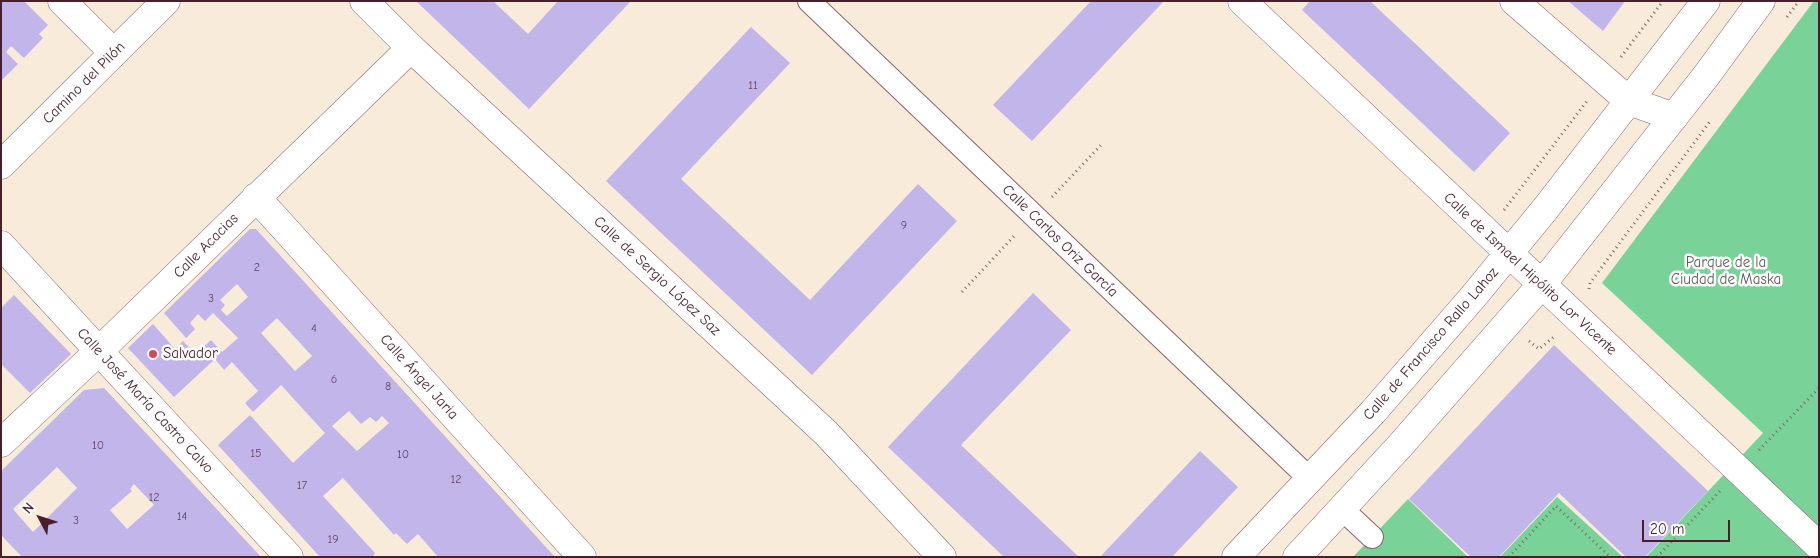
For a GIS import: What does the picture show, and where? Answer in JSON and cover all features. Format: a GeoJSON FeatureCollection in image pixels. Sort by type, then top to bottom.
{"type":"FeatureCollection","features":[{"type":"Feature","properties":{"kind":"street"},"geometry":{"type":"LineString","coordinates":[[62,1],[114,53]]}},
{"type":"Feature","properties":{"kind":"street","name":"Camino del Pilón"},"geometry":{"type":"LineString","coordinates":[[1,165],[166,1]]}},
{"type":"Feature","properties":{"kind":"street","name":"Calle de Sergio López Saz"},"geometry":{"type":"LineString","coordinates":[[364,1],[411,48],[826,433],[934,554]]}},
{"type":"Feature","properties":{"kind":"street","name":"Calle Carlos Oriz García"},"geometry":{"type":"LineString","coordinates":[[808,1],[1311,480]]}},
{"type":"Feature","properties":{"kind":"street","name":"Calle de Ismael Hipólito Lor Vicente"},"geometry":{"type":"LineString","coordinates":[[1242,1],[1819,546]]}},
{"type":"Feature","properties":{"kind":"street"},"geometry":{"type":"LineString","coordinates":[[1514,1],[1629,101],[1674,117]]}},
{"type":"Feature","properties":{"kind":"street","name":"Calle de Francisco Rallo Lahoz"},"geometry":{"type":"LineString","coordinates":[[1236,557],[1311,480],[1398,384],[1509,254],[1706,1]]}},
{"type":"Feature","properties":{"kind":"street"},"geometry":{"type":"LineString","coordinates":[[1298,557],[1542,284],[1674,117],[1761,1]]}},
{"type":"Feature","properties":{"kind":"street","name":"Calle Acacias"},"geometry":{"type":"LineString","coordinates":[[1,443],[100,351],[411,48]]}},
{"type":"Feature","properties":{"kind":"street","name":"Calle Ángel Jaria"},"geometry":{"type":"LineString","coordinates":[[256,197],[582,557]]}},
{"type":"Feature","properties":{"kind":"street","name":"Calle José María Castro Calvo"},"geometry":{"type":"LineString","coordinates":[[1,245],[289,557]]}},
{"type":"Feature","properties":{"kind":"street"},"geometry":{"type":"LineString","coordinates":[[1342,509],[1372,537]]}},
{"type":"Feature","properties":{"kind":"path"},"geometry":{"type":"LineString","coordinates":[[1782,24],[1799,1]]}},
{"type":"Feature","properties":{"kind":"path"},"geometry":{"type":"LineString","coordinates":[[1539,349],[1557,334],[1588,296],[1590,283],[1713,117]]}},
{"type":"Feature","properties":{"kind":"path"},"geometry":{"type":"LineString","coordinates":[[1509,557],[1556,506],[1610,557]]}},
{"type":"Feature","properties":{"kind":"green space","name":"Parque de la Ciudad de Maska"},"geometry":{"type":"Polygon","coordinates":[[[1814,1],[1819,1],[1819,557],[1646,557],[1763,433],[1602,283],[1814,1]]]}},
{"type":"Feature","properties":{"kind":"green space"},"geometry":{"type":"Polygon","coordinates":[[[1557,497],[1623,557],[1500,557],[1557,497]]]}},
{"type":"Feature","properties":{"kind":"green space"},"geometry":{"type":"Polygon","coordinates":[[[1408,499],[1468,557],[1353,557],[1408,499]]]}},
{"type":"Feature","properties":{"kind":"building"},"geometry":{"type":"Polygon","coordinates":[[[1,1],[24,1],[48,25],[39,34],[43,38],[24,58],[11,46],[6,52],[18,64],[1,81],[1,1]]]}},
{"type":"Feature","properties":{"kind":"building"},"geometry":{"type":"Polygon","coordinates":[[[416,1],[493,1],[528,34],[558,1],[631,1],[529,109],[416,1]]]}},
{"type":"Feature","properties":{"kind":"building"},"geometry":{"type":"Polygon","coordinates":[[[1091,1],[1164,1],[1032,141],[993,105],[1091,1]]]}},
{"type":"Feature","properties":{"kind":"building"},"geometry":{"type":"Polygon","coordinates":[[[1310,1],[1370,1],[1510,133],[1474,172],[1302,10],[1310,1]]]}},
{"type":"Feature","properties":{"kind":"building"},"geometry":{"type":"Polygon","coordinates":[[[1568,1],[1625,1],[1603,31],[1568,1]]]}},
{"type":"Feature","properties":{"kind":"building"},"geometry":{"type":"Polygon","coordinates":[[[751,27],[790,63],[681,179],[810,300],[918,184],[957,221],[812,375],[606,181],[751,27]]]}},
{"type":"Feature","properties":{"kind":"building"},"geometry":{"type":"Polygon","coordinates":[[[250,229],[256,229],[555,557],[438,557],[418,534],[407,544],[396,533],[394,535],[343,478],[323,496],[375,553],[373,557],[320,557],[218,445],[250,415],[293,463],[325,433],[281,385],[253,412],[245,403],[258,391],[232,362],[224,370],[215,359],[174,397],[128,348],[153,324],[175,349],[183,341],[196,354],[211,340],[222,352],[238,338],[213,313],[205,321],[198,314],[190,323],[195,329],[186,338],[164,313],[250,229]],[[237,284],[220,300],[225,305],[221,310],[227,316],[248,297],[237,284]],[[277,318],[261,333],[295,371],[312,356],[277,318]],[[349,411],[332,426],[357,451],[389,423],[382,416],[376,422],[370,417],[361,424],[349,411]]]}},
{"type":"Feature","properties":{"kind":"building"},"geometry":{"type":"Polygon","coordinates":[[[1033,293],[1071,330],[961,445],[1079,557],[1004,557],[888,447],[1033,293]]]}},
{"type":"Feature","properties":{"kind":"building"},"geometry":{"type":"Polygon","coordinates":[[[14,295],[71,354],[30,393],[1,364],[1,308],[14,295]]]}},
{"type":"Feature","properties":{"kind":"building"},"geometry":{"type":"Polygon","coordinates":[[[1554,345],[1708,491],[1645,557],[1626,557],[1559,493],[1499,557],[1471,557],[1409,499],[1554,345]]]}},
{"type":"Feature","properties":{"kind":"building"},"geometry":{"type":"Polygon","coordinates":[[[104,388],[261,557],[22,557],[1,535],[1,471],[84,390],[104,388]],[[57,467],[13,509],[33,532],[77,488],[57,467]],[[134,484],[130,489],[132,491],[110,510],[127,529],[154,505],[134,484]]]}},
{"type":"Feature","properties":{"kind":"building"},"geometry":{"type":"Polygon","coordinates":[[[1200,451],[1238,487],[1172,557],[1100,557],[1200,451]]]}},
{"type":"Feature","properties":{"kind":"place","name":"Salvador"},"geometry":{"type":"Point","coordinates":[153,354]}}]}
